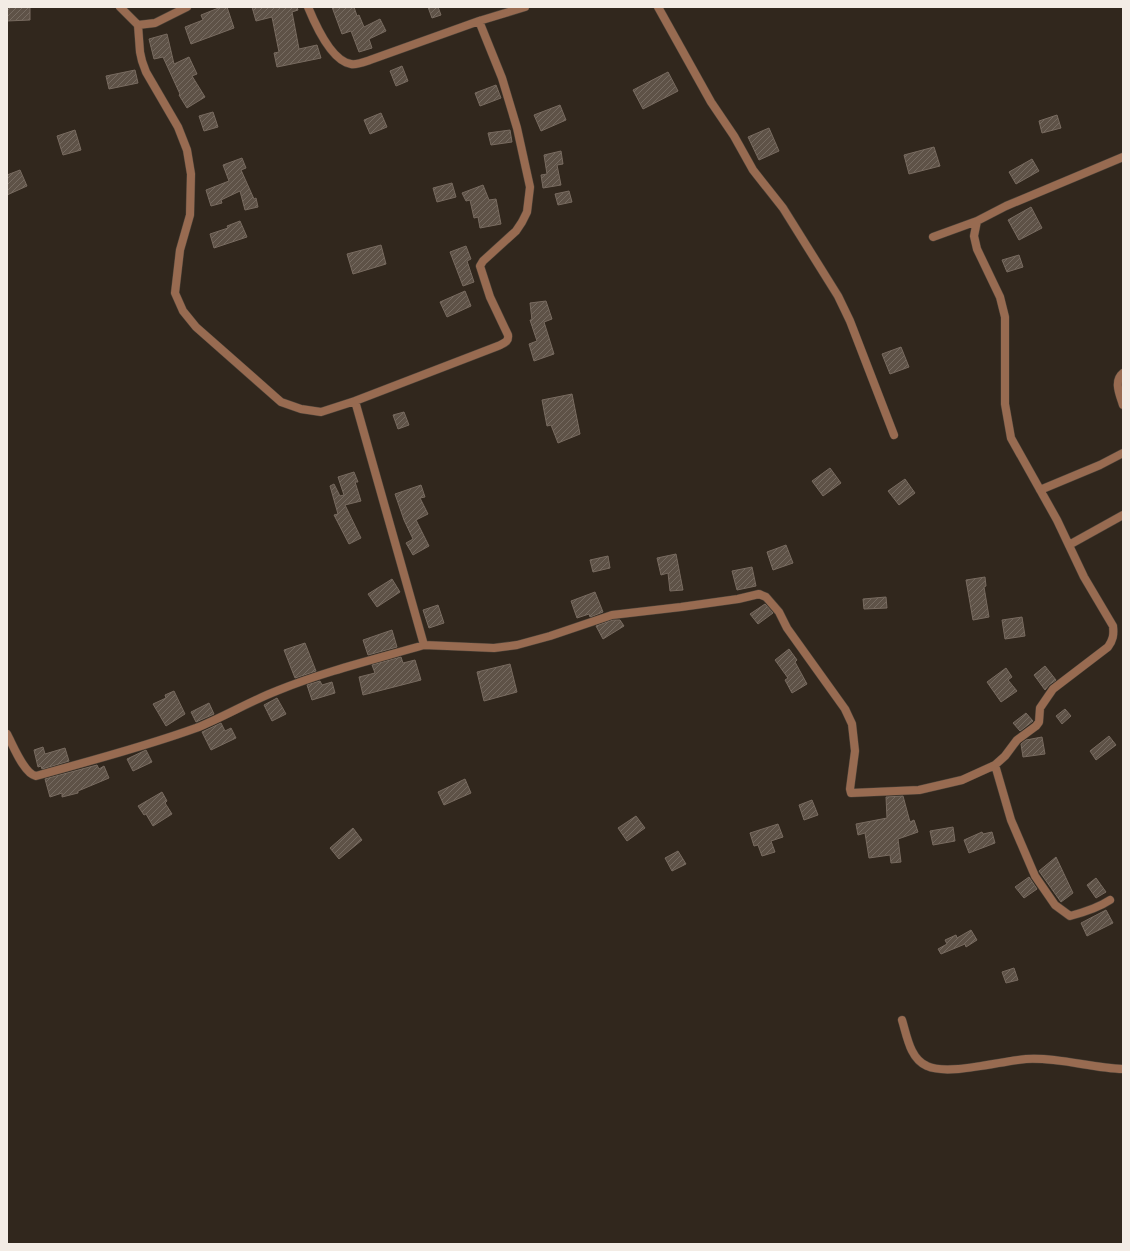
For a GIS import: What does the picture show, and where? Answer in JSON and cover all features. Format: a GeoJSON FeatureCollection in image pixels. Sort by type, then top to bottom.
{"type":"FeatureCollection","features":[{"type":"Feature","properties":{"kind":"street"},"geometry":{"type":"LineString","coordinates":[[120,7],[138,25],[140,52],[146,72],[178,127],[187,150],[191,174],[190,215],[180,250],[175,293],[183,311],[196,327],[281,402],[301,409],[321,412],[355,401],[498,346],[507,340],[508,335],[490,297],[480,266],[483,261],[516,231],[522,222],[527,212],[530,188],[517,128],[506,93],[479,21]]}},
{"type":"Feature","properties":{"kind":"street"},"geometry":{"type":"LineString","coordinates":[[138,25],[155,23],[187,7]]}},
{"type":"Feature","properties":{"kind":"street"},"geometry":{"type":"LineString","coordinates":[[308,7],[332,51],[351,64],[370,60],[479,21],[525,7]]}},
{"type":"Feature","properties":{"kind":"street"},"geometry":{"type":"LineString","coordinates":[[658,7],[704,91],[734,136],[753,170],[783,208],[838,296],[850,322],[894,436]]}},
{"type":"Feature","properties":{"kind":"street"},"geometry":{"type":"LineString","coordinates":[[933,237],[977,221],[1006,206],[1123,157]]}},
{"type":"Feature","properties":{"kind":"street"},"geometry":{"type":"LineString","coordinates":[[7,734],[24,766],[29,773],[36,776],[169,737],[210,722],[256,699],[292,685],[424,646],[494,648],[516,645],[550,636],[612,615],[738,599],[759,594],[766,596],[779,612],[787,628],[845,709],[852,724],[855,751],[850,789],[851,793],[919,790],[962,780],[995,765],[1005,756],[1017,740],[1036,726],[1039,722],[1040,708],[1053,689],[1108,646],[1113,638],[1113,626],[1084,577],[1069,544],[1011,438],[1005,404],[1005,317],[1000,297],[977,249],[974,236],[977,221]]}},
{"type":"Feature","properties":{"kind":"street"},"geometry":{"type":"LineString","coordinates":[[1123,373],[1120,376],[1118,383],[1123,405]]}},
{"type":"Feature","properties":{"kind":"street"},"geometry":{"type":"LineString","coordinates":[[355,401],[424,646]]}},
{"type":"Feature","properties":{"kind":"street"},"geometry":{"type":"LineString","coordinates":[[1040,490],[1100,465],[1123,453]]}},
{"type":"Feature","properties":{"kind":"street"},"geometry":{"type":"LineString","coordinates":[[1069,544],[1123,515]]}},
{"type":"Feature","properties":{"kind":"street"},"geometry":{"type":"LineString","coordinates":[[995,765],[1011,820],[1021,845],[1035,876],[1055,905],[1070,916],[1085,912],[1110,900]]}},
{"type":"Feature","properties":{"kind":"street"},"geometry":{"type":"LineString","coordinates":[[902,1020],[912,1051],[923,1064],[929,1067],[949,1070],[1028,1059],[1047,1060],[1110,1069],[1123,1069]]}},
{"type":"Feature","properties":{"kind":"building"},"geometry":{"type":"Polygon","coordinates":[[[7,7],[30,7],[30,20],[7,21],[7,7]]]}},
{"type":"Feature","properties":{"kind":"building"},"geometry":{"type":"Polygon","coordinates":[[[221,7],[227,7],[234,28],[191,44],[185,27],[203,20],[201,15],[221,7]]]}},
{"type":"Feature","properties":{"kind":"building"},"geometry":{"type":"Polygon","coordinates":[[[252,7],[297,7],[298,10],[292,12],[299,49],[317,45],[321,58],[277,67],[274,53],[279,52],[272,17],[256,21],[252,7]]]}},
{"type":"Feature","properties":{"kind":"building"},"geometry":{"type":"Polygon","coordinates":[[[332,7],[354,7],[357,16],[359,15],[364,27],[380,19],[386,31],[369,39],[372,48],[359,52],[351,31],[342,34],[332,7]]]}},
{"type":"Feature","properties":{"kind":"building"},"geometry":{"type":"Polygon","coordinates":[[[428,7],[438,7],[441,15],[432,18],[428,7]]]}},
{"type":"Feature","properties":{"kind":"building"},"geometry":{"type":"Polygon","coordinates":[[[167,34],[174,64],[189,57],[197,74],[192,76],[205,97],[187,108],[179,95],[180,94],[163,57],[154,59],[149,39],[167,34]]]}},
{"type":"Feature","properties":{"kind":"building"},"geometry":{"type":"Polygon","coordinates":[[[402,66],[408,81],[396,86],[390,71],[402,66]]]}},
{"type":"Feature","properties":{"kind":"building"},"geometry":{"type":"Polygon","coordinates":[[[135,70],[138,83],[109,89],[106,76],[135,70]]]}},
{"type":"Feature","properties":{"kind":"building"},"geometry":{"type":"Polygon","coordinates":[[[668,72],[678,91],[643,109],[633,90],[668,72]]]}},
{"type":"Feature","properties":{"kind":"building"},"geometry":{"type":"Polygon","coordinates":[[[496,85],[501,98],[480,106],[475,93],[496,85]]]}},
{"type":"Feature","properties":{"kind":"building"},"geometry":{"type":"Polygon","coordinates":[[[560,105],[566,120],[541,131],[534,115],[560,105]]]}},
{"type":"Feature","properties":{"kind":"building"},"geometry":{"type":"Polygon","coordinates":[[[213,112],[218,127],[204,131],[199,116],[213,112]]]}},
{"type":"Feature","properties":{"kind":"building"},"geometry":{"type":"Polygon","coordinates":[[[381,113],[387,127],[370,134],[364,120],[381,113]]]}},
{"type":"Feature","properties":{"kind":"building"},"geometry":{"type":"Polygon","coordinates":[[[1057,115],[1061,128],[1042,133],[1039,121],[1057,115]]]}},
{"type":"Feature","properties":{"kind":"building"},"geometry":{"type":"Polygon","coordinates":[[[769,128],[779,151],[759,160],[748,137],[769,128]]]}},
{"type":"Feature","properties":{"kind":"building"},"geometry":{"type":"Polygon","coordinates":[[[75,130],[81,150],[63,155],[57,136],[75,130]]]}},
{"type":"Feature","properties":{"kind":"building"},"geometry":{"type":"Polygon","coordinates":[[[510,130],[512,142],[491,145],[488,133],[510,130]]]}},
{"type":"Feature","properties":{"kind":"building"},"geometry":{"type":"Polygon","coordinates":[[[934,147],[940,166],[909,174],[904,155],[934,147]]]}},
{"type":"Feature","properties":{"kind":"building"},"geometry":{"type":"Polygon","coordinates":[[[561,151],[563,164],[557,165],[561,185],[543,188],[541,175],[547,174],[544,155],[561,151]]]}},
{"type":"Feature","properties":{"kind":"building"},"geometry":{"type":"Polygon","coordinates":[[[242,158],[246,168],[241,170],[254,199],[256,198],[258,207],[245,210],[240,191],[221,200],[222,203],[211,206],[206,190],[229,181],[223,165],[242,158]]]}},
{"type":"Feature","properties":{"kind":"building"},"geometry":{"type":"Polygon","coordinates":[[[1032,159],[1039,171],[1016,184],[1009,172],[1032,159]]]}},
{"type":"Feature","properties":{"kind":"building"},"geometry":{"type":"Polygon","coordinates":[[[20,170],[27,186],[7,195],[7,175],[20,170]]]}},
{"type":"Feature","properties":{"kind":"building"},"geometry":{"type":"Polygon","coordinates":[[[452,183],[456,197],[437,202],[433,188],[452,183]]]}},
{"type":"Feature","properties":{"kind":"building"},"geometry":{"type":"Polygon","coordinates":[[[483,185],[489,200],[496,199],[501,224],[480,228],[478,217],[474,218],[470,200],[466,201],[462,193],[483,185]]]}},
{"type":"Feature","properties":{"kind":"building"},"geometry":{"type":"Polygon","coordinates":[[[569,191],[572,202],[558,205],[555,194],[569,191]]]}},
{"type":"Feature","properties":{"kind":"building"},"geometry":{"type":"Polygon","coordinates":[[[1031,207],[1042,228],[1019,240],[1008,220],[1031,207]]]}},
{"type":"Feature","properties":{"kind":"building"},"geometry":{"type":"Polygon","coordinates":[[[240,221],[247,237],[214,248],[210,234],[228,228],[227,226],[240,221]]]}},
{"type":"Feature","properties":{"kind":"building"},"geometry":{"type":"Polygon","coordinates":[[[381,245],[386,264],[353,274],[347,254],[381,245]]]}},
{"type":"Feature","properties":{"kind":"building"},"geometry":{"type":"Polygon","coordinates":[[[466,246],[471,259],[467,261],[474,282],[463,286],[450,252],[466,246]]]}},
{"type":"Feature","properties":{"kind":"building"},"geometry":{"type":"Polygon","coordinates":[[[1019,255],[1023,267],[1007,272],[1002,260],[1019,255]]]}},
{"type":"Feature","properties":{"kind":"building"},"geometry":{"type":"Polygon","coordinates":[[[465,291],[471,306],[447,317],[440,302],[465,291]]]}},
{"type":"Feature","properties":{"kind":"building"},"geometry":{"type":"Polygon","coordinates":[[[546,301],[552,319],[544,322],[554,354],[534,361],[529,344],[537,341],[530,320],[532,320],[530,303],[546,301]]]}},
{"type":"Feature","properties":{"kind":"building"},"geometry":{"type":"Polygon","coordinates":[[[901,347],[909,367],[890,374],[882,354],[901,347]]]}},
{"type":"Feature","properties":{"kind":"building"},"geometry":{"type":"Polygon","coordinates":[[[572,394],[580,434],[558,443],[551,425],[547,426],[542,400],[572,394]]]}},
{"type":"Feature","properties":{"kind":"building"},"geometry":{"type":"Polygon","coordinates":[[[404,412],[409,425],[398,429],[393,415],[404,412]]]}},
{"type":"Feature","properties":{"kind":"building"},"geometry":{"type":"Polygon","coordinates":[[[830,468],[841,483],[823,496],[812,481],[830,468]]]}},
{"type":"Feature","properties":{"kind":"building"},"geometry":{"type":"Polygon","coordinates":[[[354,472],[358,482],[355,482],[361,501],[345,505],[361,538],[349,544],[334,515],[338,514],[330,486],[334,484],[340,496],[344,495],[338,477],[354,472]]]}},
{"type":"Feature","properties":{"kind":"building"},"geometry":{"type":"Polygon","coordinates":[[[905,479],[915,493],[899,505],[888,491],[905,479]]]}},
{"type":"Feature","properties":{"kind":"building"},"geometry":{"type":"Polygon","coordinates":[[[421,485],[425,497],[420,498],[428,514],[416,520],[429,546],[413,555],[406,543],[413,539],[404,520],[395,494],[421,485]]]}},
{"type":"Feature","properties":{"kind":"building"},"geometry":{"type":"Polygon","coordinates":[[[786,545],[793,563],[773,570],[767,552],[786,545]]]}},
{"type":"Feature","properties":{"kind":"building"},"geometry":{"type":"Polygon","coordinates":[[[676,554],[683,590],[670,591],[668,573],[661,575],[657,558],[676,554]]]}},
{"type":"Feature","properties":{"kind":"building"},"geometry":{"type":"Polygon","coordinates":[[[608,556],[610,568],[593,572],[590,560],[608,556]]]}},
{"type":"Feature","properties":{"kind":"building"},"geometry":{"type":"Polygon","coordinates":[[[752,567],[756,586],[737,590],[732,571],[752,567]]]}},
{"type":"Feature","properties":{"kind":"building"},"geometry":{"type":"Polygon","coordinates":[[[985,577],[986,586],[984,587],[989,617],[973,620],[966,580],[985,577]]]}},
{"type":"Feature","properties":{"kind":"building"},"geometry":{"type":"Polygon","coordinates":[[[392,579],[400,592],[377,607],[368,594],[392,579]]]}},
{"type":"Feature","properties":{"kind":"building"},"geometry":{"type":"Polygon","coordinates":[[[595,592],[603,612],[590,617],[589,614],[577,618],[571,601],[595,592]]]}},
{"type":"Feature","properties":{"kind":"building"},"geometry":{"type":"Polygon","coordinates":[[[886,597],[887,608],[864,609],[863,599],[886,597]]]}},
{"type":"Feature","properties":{"kind":"building"},"geometry":{"type":"Polygon","coordinates":[[[765,604],[773,613],[758,624],[750,614],[765,604]]]}},
{"type":"Feature","properties":{"kind":"building"},"geometry":{"type":"Polygon","coordinates":[[[438,605],[444,623],[429,628],[423,610],[438,605]]]}},
{"type":"Feature","properties":{"kind":"building"},"geometry":{"type":"Polygon","coordinates":[[[1022,617],[1025,636],[1005,639],[1002,620],[1022,617]]]}},
{"type":"Feature","properties":{"kind":"building"},"geometry":{"type":"Polygon","coordinates":[[[613,620],[620,620],[624,626],[603,639],[596,626],[613,620]]]}},
{"type":"Feature","properties":{"kind":"building"},"geometry":{"type":"Polygon","coordinates":[[[392,630],[397,647],[368,655],[363,640],[392,630]]]}},
{"type":"Feature","properties":{"kind":"building"},"geometry":{"type":"Polygon","coordinates":[[[305,643],[316,671],[295,678],[284,650],[305,643]]]}},
{"type":"Feature","properties":{"kind":"building"},"geometry":{"type":"Polygon","coordinates":[[[789,649],[797,660],[795,662],[807,684],[792,693],[785,680],[788,678],[775,660],[789,649]]]}},
{"type":"Feature","properties":{"kind":"building"},"geometry":{"type":"Polygon","coordinates":[[[401,657],[403,663],[415,660],[421,680],[363,695],[359,677],[375,673],[372,665],[401,657]]]}},
{"type":"Feature","properties":{"kind":"building"},"geometry":{"type":"Polygon","coordinates":[[[510,664],[517,692],[484,701],[477,672],[510,664]]]}},
{"type":"Feature","properties":{"kind":"building"},"geometry":{"type":"Polygon","coordinates":[[[1045,666],[1056,680],[1045,690],[1034,675],[1045,666]]]}},
{"type":"Feature","properties":{"kind":"building"},"geometry":{"type":"Polygon","coordinates":[[[1006,668],[1012,677],[1008,680],[1017,691],[1001,702],[987,682],[1006,668]]]}},
{"type":"Feature","properties":{"kind":"building"},"geometry":{"type":"Polygon","coordinates":[[[320,681],[322,685],[332,682],[335,693],[312,700],[307,685],[320,681]]]}},
{"type":"Feature","properties":{"kind":"building"},"geometry":{"type":"Polygon","coordinates":[[[174,691],[185,714],[166,726],[153,704],[166,698],[165,695],[174,691]]]}},
{"type":"Feature","properties":{"kind":"building"},"geometry":{"type":"Polygon","coordinates":[[[277,698],[286,714],[272,721],[264,705],[277,698]]]}},
{"type":"Feature","properties":{"kind":"building"},"geometry":{"type":"Polygon","coordinates":[[[209,703],[214,714],[196,722],[191,712],[209,703]]]}},
{"type":"Feature","properties":{"kind":"building"},"geometry":{"type":"Polygon","coordinates":[[[1065,709],[1071,716],[1062,724],[1056,716],[1065,709]]]}},
{"type":"Feature","properties":{"kind":"building"},"geometry":{"type":"Polygon","coordinates":[[[1026,713],[1033,721],[1020,731],[1013,723],[1026,713]]]}},
{"type":"Feature","properties":{"kind":"building"},"geometry":{"type":"Polygon","coordinates":[[[221,723],[225,731],[231,728],[236,738],[211,750],[202,732],[221,723]]]}},
{"type":"Feature","properties":{"kind":"building"},"geometry":{"type":"Polygon","coordinates":[[[1109,736],[1116,745],[1096,760],[1090,751],[1109,736]]]}},
{"type":"Feature","properties":{"kind":"building"},"geometry":{"type":"Polygon","coordinates":[[[1042,737],[1045,754],[1023,757],[1021,744],[1026,740],[1042,737]]]}},
{"type":"Feature","properties":{"kind":"building"},"geometry":{"type":"Polygon","coordinates":[[[43,747],[45,754],[65,748],[69,761],[42,769],[41,766],[38,767],[34,750],[43,747]]]}},
{"type":"Feature","properties":{"kind":"building"},"geometry":{"type":"Polygon","coordinates":[[[146,750],[152,762],[133,771],[127,759],[146,750]]]}},
{"type":"Feature","properties":{"kind":"building"},"geometry":{"type":"Polygon","coordinates":[[[97,765],[99,769],[104,766],[109,778],[78,791],[78,793],[62,797],[62,793],[50,797],[45,779],[97,765]]]}},
{"type":"Feature","properties":{"kind":"building"},"geometry":{"type":"Polygon","coordinates":[[[465,779],[471,793],[444,805],[438,792],[465,779]]]}},
{"type":"Feature","properties":{"kind":"building"},"geometry":{"type":"Polygon","coordinates":[[[162,792],[167,801],[165,803],[172,814],[153,826],[146,814],[144,815],[138,806],[162,792]]]}},
{"type":"Feature","properties":{"kind":"building"},"geometry":{"type":"Polygon","coordinates":[[[903,796],[910,822],[914,820],[918,832],[898,839],[901,862],[891,863],[890,855],[869,858],[865,833],[858,835],[856,824],[887,818],[886,797],[903,796]]]}},
{"type":"Feature","properties":{"kind":"building"},"geometry":{"type":"Polygon","coordinates":[[[812,800],[818,815],[804,820],[799,805],[812,800]]]}},
{"type":"Feature","properties":{"kind":"building"},"geometry":{"type":"Polygon","coordinates":[[[636,816],[645,828],[627,841],[618,828],[636,816]]]}},
{"type":"Feature","properties":{"kind":"building"},"geometry":{"type":"Polygon","coordinates":[[[778,824],[783,837],[771,841],[775,852],[762,856],[758,845],[754,846],[750,833],[778,824]]]}},
{"type":"Feature","properties":{"kind":"building"},"geometry":{"type":"Polygon","coordinates":[[[953,827],[955,841],[933,845],[930,831],[953,827]]]}},
{"type":"Feature","properties":{"kind":"building"},"geometry":{"type":"Polygon","coordinates":[[[353,828],[362,840],[339,859],[330,848],[353,828]]]}},
{"type":"Feature","properties":{"kind":"building"},"geometry":{"type":"Polygon","coordinates":[[[982,832],[983,834],[992,832],[995,843],[969,853],[964,840],[982,832]]]}},
{"type":"Feature","properties":{"kind":"building"},"geometry":{"type":"Polygon","coordinates":[[[678,851],[686,864],[672,871],[665,858],[678,851]]]}},
{"type":"Feature","properties":{"kind":"building"},"geometry":{"type":"Polygon","coordinates":[[[1056,857],[1073,893],[1061,902],[1039,871],[1056,857]]]}},
{"type":"Feature","properties":{"kind":"building"},"geometry":{"type":"Polygon","coordinates":[[[1029,877],[1037,889],[1024,898],[1015,887],[1029,877]]]}},
{"type":"Feature","properties":{"kind":"building"},"geometry":{"type":"Polygon","coordinates":[[[1096,878],[1106,892],[1096,898],[1087,885],[1096,878]]]}},
{"type":"Feature","properties":{"kind":"building"},"geometry":{"type":"Polygon","coordinates":[[[1106,910],[1113,923],[1087,936],[1081,923],[1106,910]]]}},
{"type":"Feature","properties":{"kind":"building"},"geometry":{"type":"Polygon","coordinates":[[[971,930],[977,940],[966,947],[965,944],[941,954],[938,949],[947,944],[945,940],[956,935],[957,938],[971,930]]]}},
{"type":"Feature","properties":{"kind":"building"},"geometry":{"type":"Polygon","coordinates":[[[1014,968],[1018,980],[1006,983],[1002,972],[1014,968]]]}}]}
